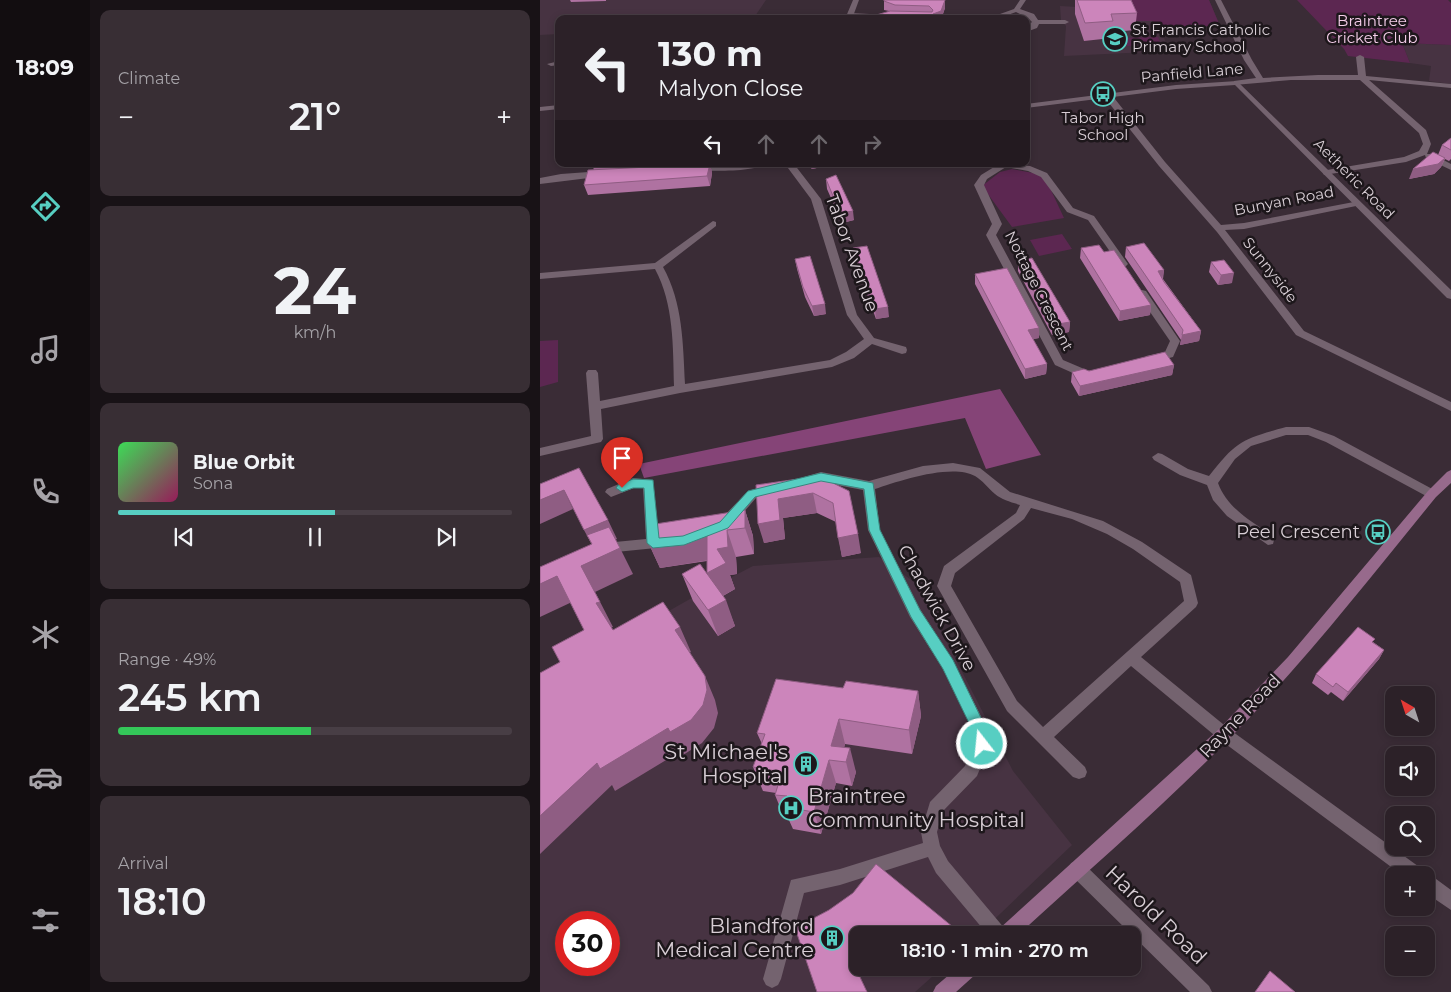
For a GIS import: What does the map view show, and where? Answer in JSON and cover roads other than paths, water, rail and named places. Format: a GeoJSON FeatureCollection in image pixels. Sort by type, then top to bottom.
{"type":"FeatureCollection","features":[{"type":"Feature","properties":{"kind":"main road","name":"Rayne Road"},"geometry":{"type":"LineString","coordinates":[[1015,926],[1174,782],[1224,734],[1293,661],[1432,494],[1451,475]]}},
{"type":"Feature","properties":{"kind":"main road"},"geometry":{"type":"LineString","coordinates":[[942,992],[961,976]]}},
{"type":"Feature","properties":{"kind":"street"},"geometry":{"type":"LineString","coordinates":[[850,15],[856,0]]}},
{"type":"Feature","properties":{"kind":"street"},"geometry":{"type":"LineString","coordinates":[[1000,15],[1016,10],[1023,0]]}},
{"type":"Feature","properties":{"kind":"street"},"geometry":{"type":"LineString","coordinates":[[1218,0],[1259,77]]}},
{"type":"Feature","properties":{"kind":"street"},"geometry":{"type":"LineString","coordinates":[[1016,10],[1028,15]]}},
{"type":"Feature","properties":{"kind":"street"},"geometry":{"type":"LineString","coordinates":[[1030,16],[1036,22]]}},
{"type":"Feature","properties":{"kind":"street"},"geometry":{"type":"LineString","coordinates":[[1036,22],[1065,22]]}},
{"type":"Feature","properties":{"kind":"street"},"geometry":{"type":"LineString","coordinates":[[1030,28],[1036,22]]}},
{"type":"Feature","properties":{"kind":"street"},"geometry":{"type":"LineString","coordinates":[[1360,57],[1362,76],[1365,81],[1423,132],[1427,144],[1423,153],[1451,167]]}},
{"type":"Feature","properties":{"kind":"street","name":"Panfield Lane"},"geometry":{"type":"LineString","coordinates":[[1030,106],[1176,87],[1236,83],[1259,77],[1362,76],[1451,86]]}},
{"type":"Feature","properties":{"kind":"street","name":"Aetheric Road"},"geometry":{"type":"LineString","coordinates":[[1236,83],[1451,296]]}},
{"type":"Feature","properties":{"kind":"street","name":"Sunnyside"},"geometry":{"type":"LineString","coordinates":[[1108,96],[1162,164],[1218,228],[1300,333],[1451,407]]}},
{"type":"Feature","properties":{"kind":"street"},"geometry":{"type":"LineString","coordinates":[[540,109],[555,107]]}},
{"type":"Feature","properties":{"kind":"street","name":"Bunyan Road"},"geometry":{"type":"LineString","coordinates":[[1327,173],[1406,159],[1423,153]]}},
{"type":"Feature","properties":{"kind":"street"},"geometry":{"type":"LineString","coordinates":[[680,169],[738,167]]}},
{"type":"Feature","properties":{"kind":"street","name":"Tabor Avenue"},"geometry":{"type":"LineString","coordinates":[[597,406],[680,389],[832,363],[850,355],[870,340],[852,315],[816,199],[802,177],[792,167]]}},
{"type":"Feature","properties":{"kind":"street","name":"Nottage Crescent"},"geometry":{"type":"LineString","coordinates":[[1000,167],[984,178],[979,185],[997,224],[991,235],[1060,362],[1088,375],[1106,370]]}},
{"type":"Feature","properties":{"kind":"street","name":"Nottage Crescent"},"geometry":{"type":"LineString","coordinates":[[1020,167],[1044,175],[1070,210],[1092,218],[1176,341],[1169,354],[1142,361]]}},
{"type":"Feature","properties":{"kind":"street"},"geometry":{"type":"LineString","coordinates":[[540,181],[561,177],[608,173]]}},
{"type":"Feature","properties":{"kind":"street","name":"Bunyan Road"},"geometry":{"type":"LineString","coordinates":[[1218,228],[1244,226],[1356,203]]}},
{"type":"Feature","properties":{"kind":"street"},"geometry":{"type":"LineString","coordinates":[[540,276],[658,266],[713,224]]}},
{"type":"Feature","properties":{"kind":"street"},"geometry":{"type":"LineString","coordinates":[[658,266],[666,277],[673,309],[680,389]]}},
{"type":"Feature","properties":{"kind":"street"},"geometry":{"type":"LineString","coordinates":[[870,340],[902,350]]}},
{"type":"Feature","properties":{"kind":"street"},"geometry":{"type":"LineString","coordinates":[[540,452],[598,439],[597,406],[592,373]]}},
{"type":"Feature","properties":{"kind":"street"},"geometry":{"type":"LineString","coordinates":[[1212,482],[1231,456],[1247,443],[1286,431],[1309,431],[1330,439],[1432,494]]}},
{"type":"Feature","properties":{"kind":"street"},"geometry":{"type":"LineString","coordinates":[[1158,457],[1184,472],[1212,482]]}},
{"type":"Feature","properties":{"kind":"street"},"geometry":{"type":"LineString","coordinates":[[716,528],[724,525],[752,494],[789,484],[821,477],[869,486],[896,477],[944,467],[976,471],[1003,493],[1028,504],[1086,519],[1140,547],[1186,579],[1191,604],[1043,737]]}},
{"type":"Feature","properties":{"kind":"street"},"geometry":{"type":"LineString","coordinates":[[1212,482],[1217,497],[1231,513],[1268,540]]}},
{"type":"Feature","properties":{"kind":"street"},"geometry":{"type":"LineString","coordinates":[[611,492],[633,483],[650,483],[653,543]]}},
{"type":"Feature","properties":{"kind":"street","name":"Chadwick Drive"},"geometry":{"type":"LineString","coordinates":[[869,486],[874,530],[915,613],[948,664],[977,724],[982,744],[970,771],[936,807],[929,832],[932,848],[942,867],[991,926]]}},
{"type":"Feature","properties":{"kind":"street"},"geometry":{"type":"LineString","coordinates":[[1028,504],[1020,516],[949,570],[944,586],[1012,706],[1080,772]]}},
{"type":"Feature","properties":{"kind":"street"},"geometry":{"type":"LineString","coordinates":[[596,555],[615,547],[676,541]]}},
{"type":"Feature","properties":{"kind":"street"},"geometry":{"type":"LineString","coordinates":[[1131,657],[1224,734],[1404,866]]}},
{"type":"Feature","properties":{"kind":"street"},"geometry":{"type":"LineString","coordinates":[[772,979],[797,886],[840,876],[932,848]]}},
{"type":"Feature","properties":{"kind":"street","name":"Harold Road"},"geometry":{"type":"LineString","coordinates":[[1077,869],[1203,992]]}},
{"type":"Feature","properties":{"kind":"street"},"geometry":{"type":"LineString","coordinates":[[1435,889],[1451,901]]}},
{"type":"Feature","properties":{"kind":"place","name":"St Francis Catholic Primary School"},"geometry":{"type":"Point","coordinates":[1115,39]}},
{"type":"Feature","properties":{"kind":"place","name":"Tabor High School"},"geometry":{"type":"Point","coordinates":[1103,94]}},
{"type":"Feature","properties":{"kind":"place","name":"Peel Crescent"},"geometry":{"type":"Point","coordinates":[1378,532]}},
{"type":"Feature","properties":{"kind":"place","name":"St Michael's Hospital"},"geometry":{"type":"Point","coordinates":[806,764]}},
{"type":"Feature","properties":{"kind":"place","name":"Braintree Community Hospital"},"geometry":{"type":"Point","coordinates":[791,808]}},
{"type":"Feature","properties":{"kind":"place","name":"Blandford Medical Centre"},"geometry":{"type":"Point","coordinates":[832,938]}},
{"type":"Feature","properties":{"kind":"park label","name":"Braintree Cricket Club"},"geometry":{"type":"Point","coordinates":[1372,30]}}]}
